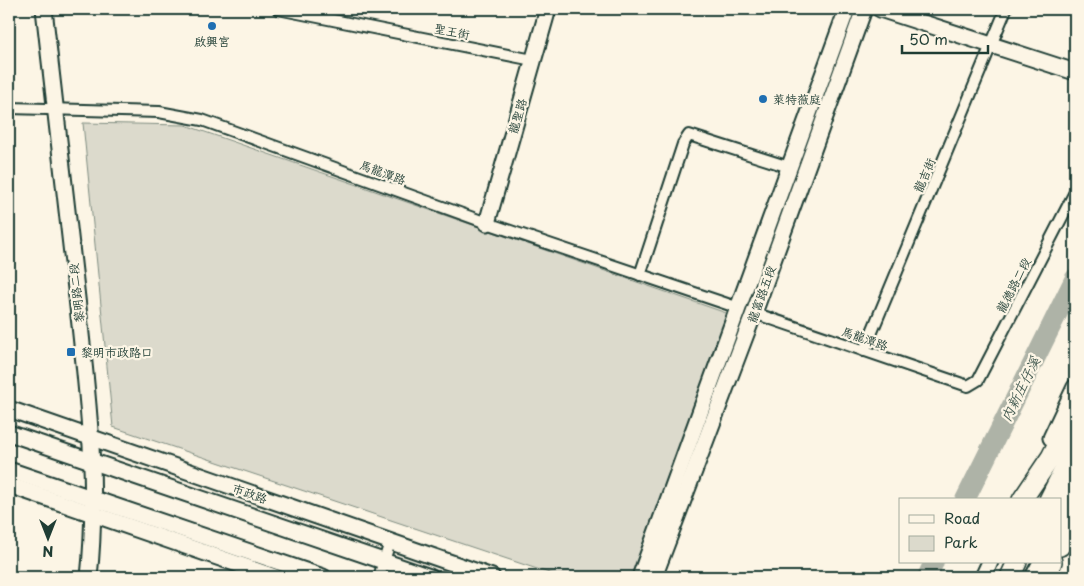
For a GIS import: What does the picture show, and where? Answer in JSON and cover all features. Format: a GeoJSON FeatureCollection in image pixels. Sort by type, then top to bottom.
{"type":"FeatureCollection","features":[{"type":"Feature","properties":{"kind":"highway"},"geometry":{"type":"LineString","coordinates":[[1022,498],[1052,457],[1075,410]]}},
{"type":"Feature","properties":{"kind":"highway"},"geometry":{"type":"LineString","coordinates":[[1050,498],[1075,448]]}},
{"type":"Feature","properties":{"kind":"highway"},"geometry":{"type":"LineString","coordinates":[[1062,542],[1075,516]]}},
{"type":"Feature","properties":{"kind":"highway"},"geometry":{"type":"LineString","coordinates":[[1010,577],[1017,564]]}},
{"type":"Feature","properties":{"kind":"highway"},"geometry":{"type":"LineString","coordinates":[[1044,577],[1051,564]]}},
{"type":"Feature","properties":{"kind":"street","name":"黎明路二段"},"geometry":{"type":"LineString","coordinates":[[44,9],[91,437],[92,514],[89,577]]}},
{"type":"Feature","properties":{"kind":"street","name":"聖王街"},"geometry":{"type":"LineString","coordinates":[[278,9],[533,60]]}},
{"type":"Feature","properties":{"kind":"street","name":"龍聖路"},"geometry":{"type":"LineString","coordinates":[[487,223],[548,9]]}},
{"type":"Feature","properties":{"kind":"street","name":"龍富路五段"},"geometry":{"type":"LineString","coordinates":[[640,577],[848,9]]}},
{"type":"Feature","properties":{"kind":"street","name":"龍富路五段"},"geometry":{"type":"LineString","coordinates":[[654,577],[754,313],[864,9]]}},
{"type":"Feature","properties":{"kind":"street"},"geometry":{"type":"LineString","coordinates":[[880,9],[1075,72]]}},
{"type":"Feature","properties":{"kind":"street","name":"龍吉街"},"geometry":{"type":"LineString","coordinates":[[864,351],[1006,9]]}},
{"type":"Feature","properties":{"kind":"street","name":"馬龍潭路"},"geometry":{"type":"LineString","coordinates":[[9,108],[159,112],[202,120],[487,223],[739,308]]}},
{"type":"Feature","properties":{"kind":"street"},"geometry":{"type":"LineString","coordinates":[[640,275],[684,144],[689,135],[789,167]]}},
{"type":"Feature","properties":{"kind":"street","name":"龍德路二段"},"geometry":{"type":"LineString","coordinates":[[968,386],[978,380],[1075,192]]}},
{"type":"Feature","properties":{"kind":"street","name":"馬龍潭路"},"geometry":{"type":"LineString","coordinates":[[754,313],[968,386]]}},
{"type":"Feature","properties":{"kind":"street"},"geometry":{"type":"LineString","coordinates":[[1022,498],[1075,387]]}},
{"type":"Feature","properties":{"kind":"street","name":"市政路"},"geometry":{"type":"LineString","coordinates":[[9,409],[492,577]]}},
{"type":"Feature","properties":{"kind":"street","name":"市政路"},"geometry":{"type":"LineString","coordinates":[[9,433],[430,577]]}},
{"type":"Feature","properties":{"kind":"street"},"geometry":{"type":"LineString","coordinates":[[9,470],[323,577]]}},
{"type":"Feature","properties":{"kind":"street"},"geometry":{"type":"LineString","coordinates":[[1062,500],[1075,474]]}},
{"type":"Feature","properties":{"kind":"street"},"geometry":{"type":"LineString","coordinates":[[9,486],[275,577]]}},
{"type":"Feature","properties":{"kind":"street"},"geometry":{"type":"LineString","coordinates":[[1062,520],[1075,494]]}},
{"type":"Feature","properties":{"kind":"street"},"geometry":{"type":"LineString","coordinates":[[379,577],[390,542]]}},
{"type":"Feature","properties":{"kind":"street"},"geometry":{"type":"LineString","coordinates":[[983,577],[989,564]]}},
{"type":"Feature","properties":{"kind":"street"},"geometry":{"type":"LineString","coordinates":[[1023,577],[1030,564]]}},
{"type":"Feature","properties":{"kind":"street"},"geometry":{"type":"LineString","coordinates":[[1033,577],[1040,564]]}},
{"type":"Feature","properties":{"kind":"green space"},"geometry":{"type":"Polygon","coordinates":[[[83,123],[185,125],[732,315],[634,577],[561,577],[113,427],[83,123]]]}},
{"type":"Feature","properties":{"kind":"waterway","name":"內新庄仔溪"},"geometry":{"type":"LineString","coordinates":[[966,498],[1075,278]]}},
{"type":"Feature","properties":{"kind":"waterway","name":"內新庄仔溪"},"geometry":{"type":"LineString","coordinates":[[927,577],[933,564]]}},
{"type":"Feature","properties":{"kind":"place","name":"啟興宮"},"geometry":{"type":"Point","coordinates":[212,26]}},
{"type":"Feature","properties":{"kind":"place","name":"萊特薇庭"},"geometry":{"type":"Point","coordinates":[763,99]}},
{"type":"Feature","properties":{"kind":"place","name":"黎明市政路口"},"geometry":{"type":"Point","coordinates":[71,352]}}]}
